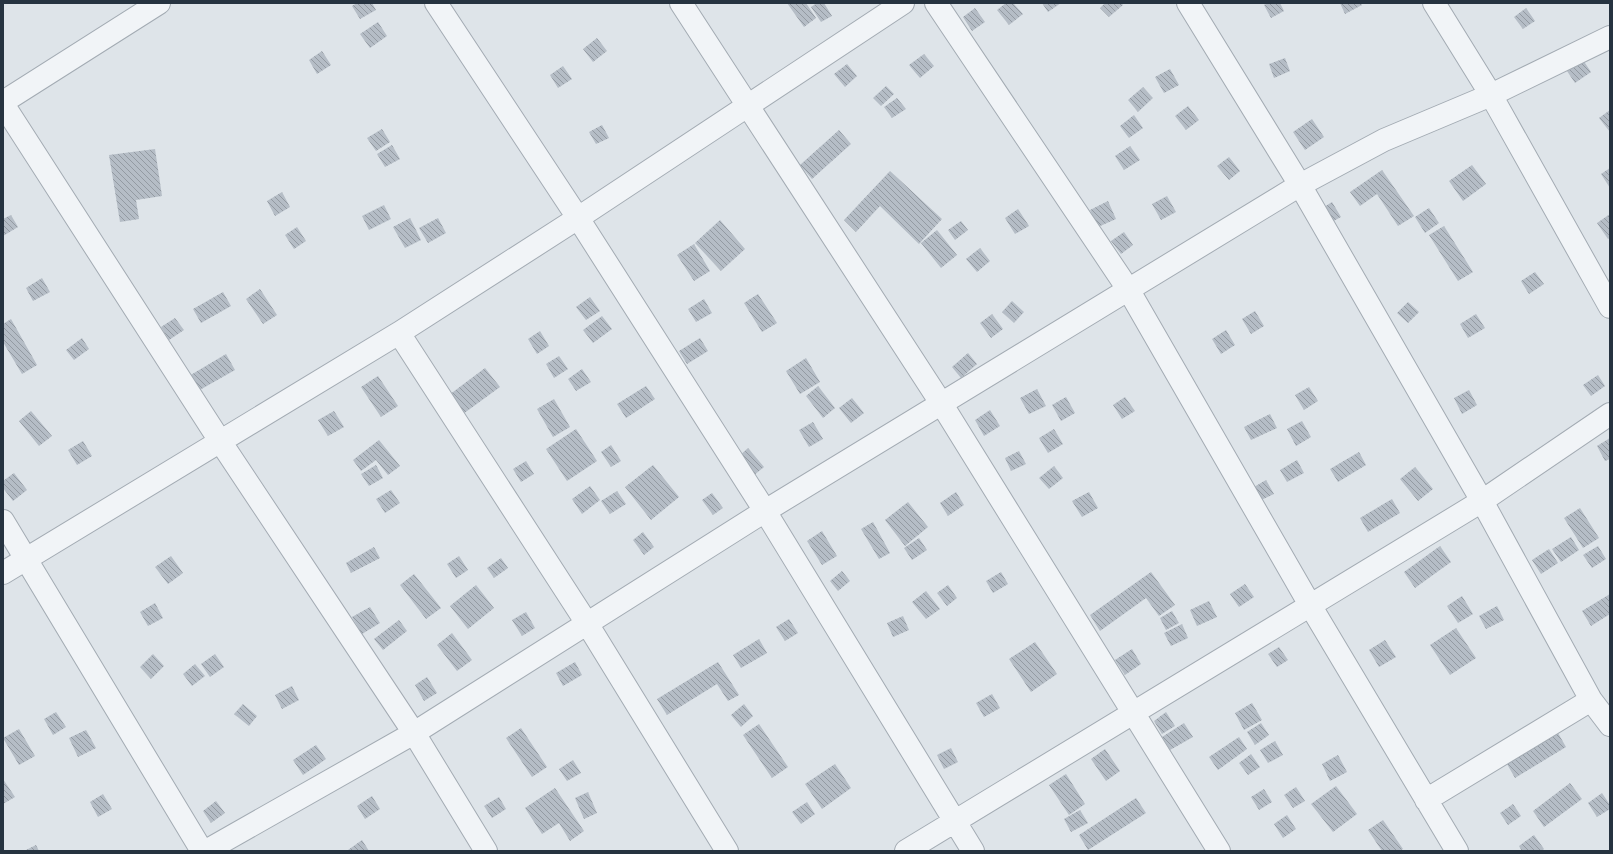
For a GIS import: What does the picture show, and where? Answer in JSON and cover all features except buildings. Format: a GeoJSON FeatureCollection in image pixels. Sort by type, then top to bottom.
{"type":"FeatureCollection","features":[{"type":"Feature","properties":{"kind":"street"},"geometry":{"type":"LineString","coordinates":[[159,3],[3,103],[220,441],[414,733],[486,851]]}},
{"type":"Feature","properties":{"kind":"street"},"geometry":{"type":"LineString","coordinates":[[436,3],[578,218],[764,511],[972,851]]}},
{"type":"Feature","properties":{"kind":"street"},"geometry":{"type":"LineString","coordinates":[[681,3],[941,403],[1220,851]]}},
{"type":"Feature","properties":{"kind":"street"},"geometry":{"type":"LineString","coordinates":[[3,573],[399,333],[578,218],[904,3]]}},
{"type":"Feature","properties":{"kind":"street"},"geometry":{"type":"LineString","coordinates":[[936,3],[1128,289],[1310,605],[1457,851]]}},
{"type":"Feature","properties":{"kind":"street"},"geometry":{"type":"LineString","coordinates":[[1434,3],[1492,95],[1610,307]]}},
{"type":"Feature","properties":{"kind":"street"},"geometry":{"type":"LineString","coordinates":[[1195,5],[1482,501],[1591,700],[1610,725]]}},
{"type":"Feature","properties":{"kind":"street"},"geometry":{"type":"LineString","coordinates":[[206,851],[414,733],[588,625],[764,511],[1300,185],[1384,140],[1492,95],[1610,37]]}},
{"type":"Feature","properties":{"kind":"street"},"geometry":{"type":"LineString","coordinates":[[399,333],[588,625],[727,851]]}},
{"type":"Feature","properties":{"kind":"street"},"geometry":{"type":"LineString","coordinates":[[906,851],[1482,501],[1610,414]]}},
{"type":"Feature","properties":{"kind":"street"},"geometry":{"type":"LineString","coordinates":[[3,521],[202,851]]}},
{"type":"Feature","properties":{"kind":"street"},"geometry":{"type":"LineString","coordinates":[[1426,800],[1591,700]]}}]}
